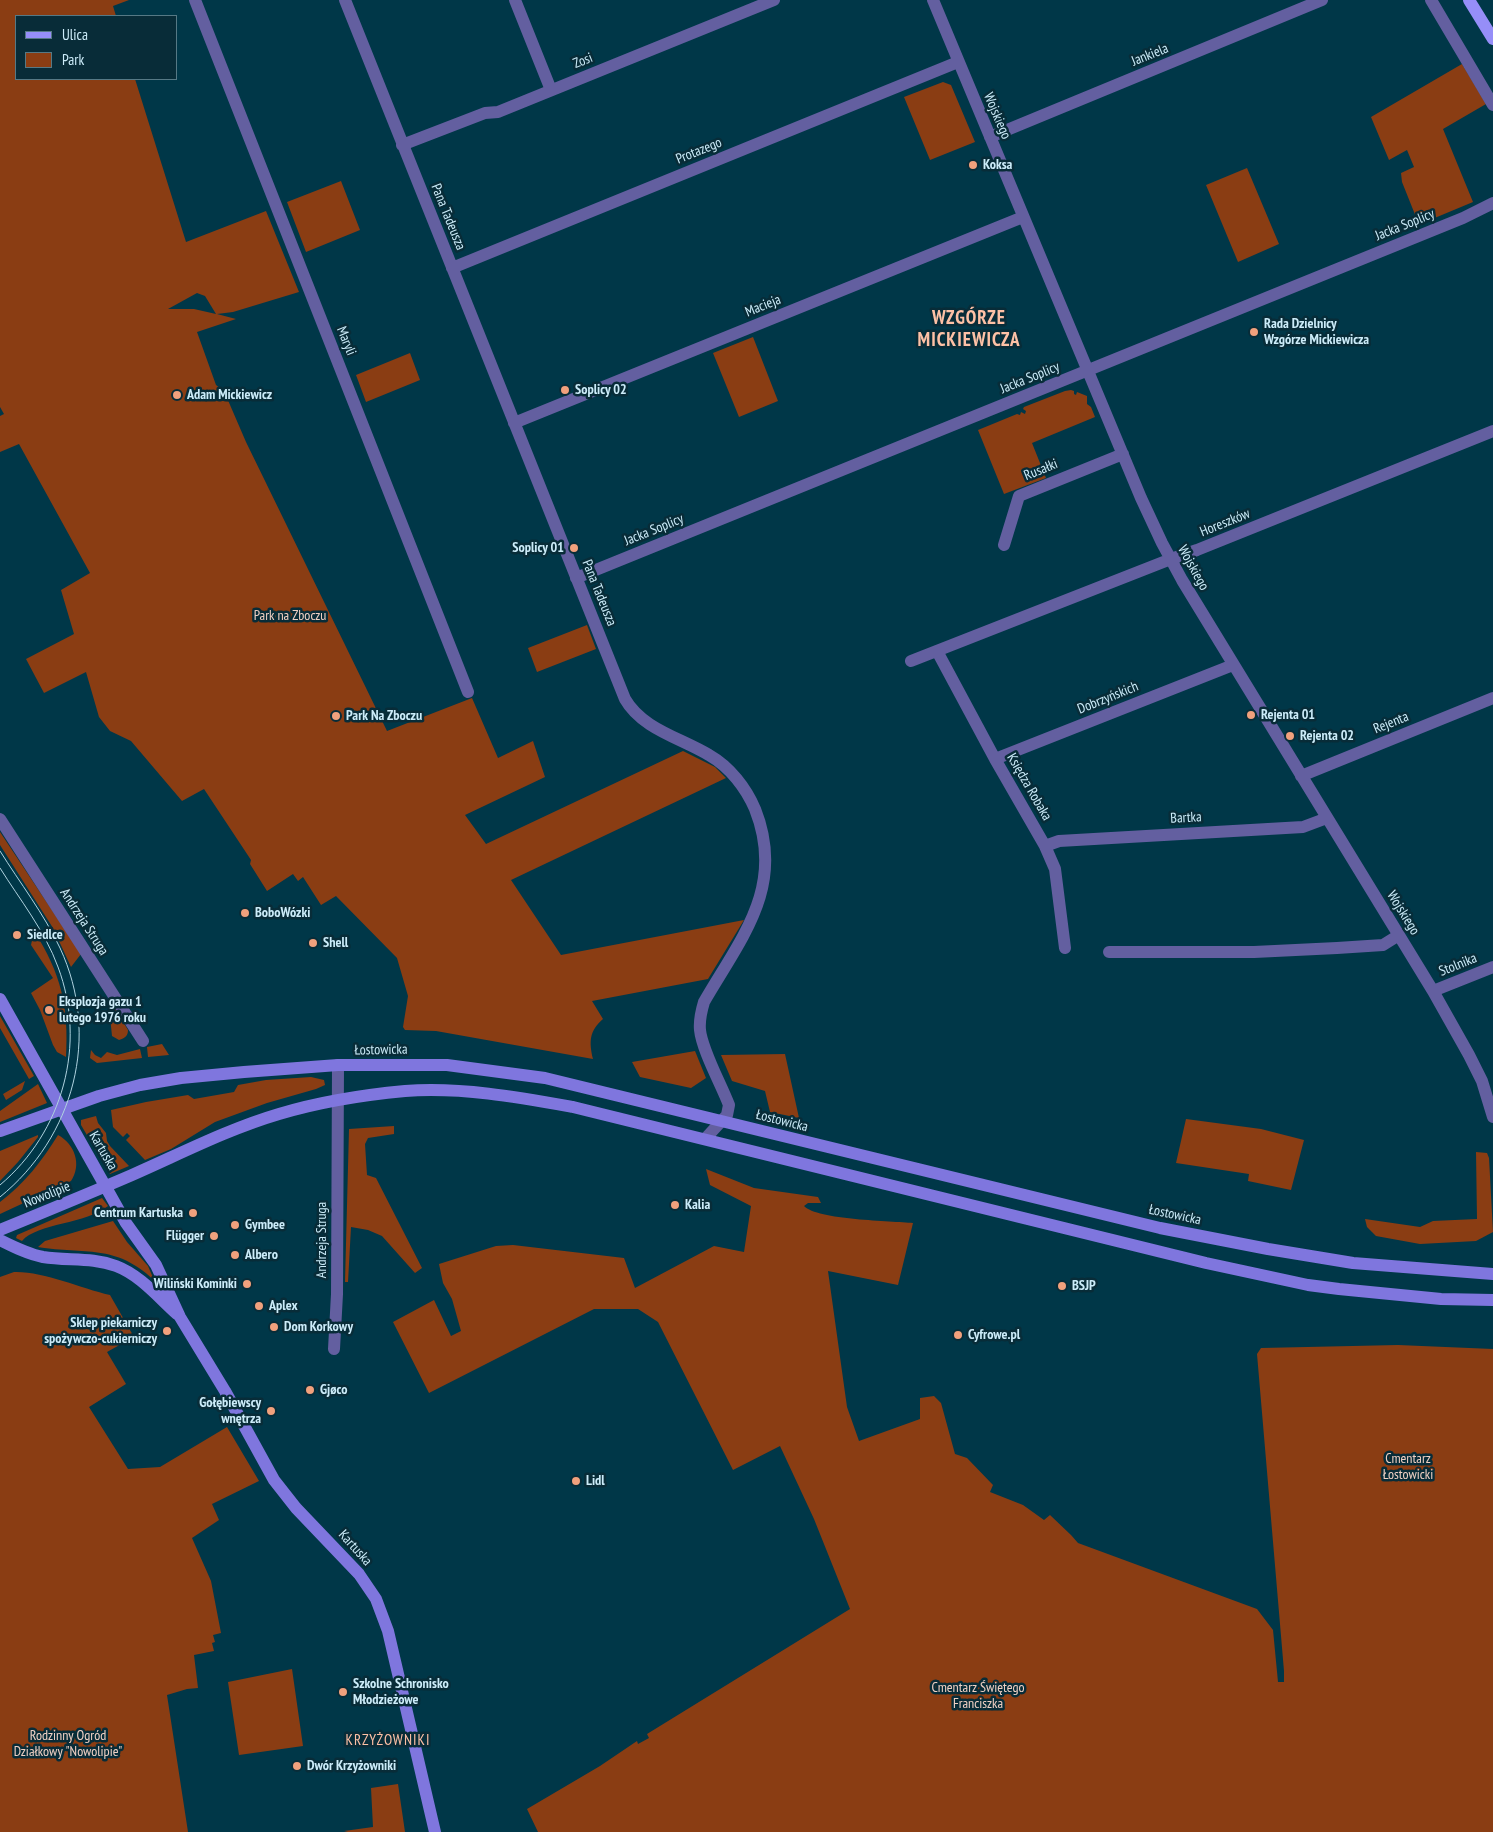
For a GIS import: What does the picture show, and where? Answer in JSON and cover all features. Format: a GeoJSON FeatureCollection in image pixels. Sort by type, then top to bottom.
{"type":"FeatureCollection","features":[{"type":"Feature","properties":{"kind":"main road"},"geometry":{"type":"LineString","coordinates":[[1470,0],[1493,39]]}},
{"type":"Feature","properties":{"kind":"main road","name":"Kartuska"},"geometry":{"type":"LineString","coordinates":[[0,999],[126,1223],[156,1265],[180,1317],[225,1391],[274,1480],[296,1508],[359,1574],[376,1599],[388,1631],[435,1832]]}},
{"type":"Feature","properties":{"kind":"main road","name":"Łostowicka"},"geometry":{"type":"LineString","coordinates":[[61,1108],[118,1091],[173,1080],[244,1072],[379,1064],[447,1065],[496,1070],[545,1078],[1160,1228],[1268,1249],[1353,1262],[1493,1274]]}},
{"type":"Feature","properties":{"kind":"main road"},"geometry":{"type":"LineString","coordinates":[[106,1186],[205,1142],[277,1114],[338,1100],[406,1091],[458,1090],[510,1096],[573,1107],[1206,1263],[1299,1283],[1441,1299],[1493,1300]]}},
{"type":"Feature","properties":{"kind":"main road"},"geometry":{"type":"LineString","coordinates":[[0,1131],[61,1108]]}},
{"type":"Feature","properties":{"kind":"main road","name":"Nowolipie"},"geometry":{"type":"LineString","coordinates":[[0,1230],[106,1186]]}},
{"type":"Feature","properties":{"kind":"main road","name":"Kartuska"},"geometry":{"type":"LineString","coordinates":[[0,1240],[22,1251],[42,1257],[100,1261],[119,1267],[137,1278],[180,1317]]}},
{"type":"Feature","properties":{"kind":"street","name":"Maryli"},"geometry":{"type":"LineString","coordinates":[[196,0],[468,692]]}},
{"type":"Feature","properties":{"kind":"street","name":"Pana Tadeusza"},"geometry":{"type":"LineString","coordinates":[[345,0],[576,578],[630,707],[645,721],[710,755],[722,764],[736,777],[747,794],[761,826],[766,858],[760,901],[752,919],[704,1002],[700,1014],[700,1033],[703,1043],[729,1105],[727,1115],[722,1122]]}},
{"type":"Feature","properties":{"kind":"street"},"geometry":{"type":"LineString","coordinates":[[515,0],[551,90]]}},
{"type":"Feature","properties":{"kind":"street","name":"Zosi"},"geometry":{"type":"LineString","coordinates":[[402,145],[484,113],[498,112],[774,0]]}},
{"type":"Feature","properties":{"kind":"street","name":"Wojskiego"},"geometry":{"type":"LineString","coordinates":[[933,0],[1141,498],[1171,559],[1233,665],[1399,935],[1470,1055],[1482,1081],[1493,1117]]}},
{"type":"Feature","properties":{"kind":"street","name":"Jankiela"},"geometry":{"type":"LineString","coordinates":[[990,137],[1322,0]]}},
{"type":"Feature","properties":{"kind":"street"},"geometry":{"type":"LineString","coordinates":[[1431,0],[1493,105]]}},
{"type":"Feature","properties":{"kind":"street","name":"Protazego"},"geometry":{"type":"LineString","coordinates":[[452,268],[958,62]]}},
{"type":"Feature","properties":{"kind":"street","name":"Jacka Soplicy"},"geometry":{"type":"LineString","coordinates":[[576,578],[1089,371],[1463,218],[1493,203]]}},
{"type":"Feature","properties":{"kind":"street","name":"Macieja"},"geometry":{"type":"LineString","coordinates":[[514,423],[1023,217]]}},
{"type":"Feature","properties":{"kind":"street","name":"Horeszków"},"geometry":{"type":"LineString","coordinates":[[911,662],[1171,559],[1206,547],[1493,431]]}},
{"type":"Feature","properties":{"kind":"street","name":"Rusałki"},"geometry":{"type":"LineString","coordinates":[[1004,545],[1019,496],[1123,454]]}},
{"type":"Feature","properties":{"kind":"street","name":"Księdza Robaka"},"geometry":{"type":"LineString","coordinates":[[937,651],[995,759],[1045,846],[1055,869],[1065,948]]}},
{"type":"Feature","properties":{"kind":"street","name":"Dobrzyńskich"},"geometry":{"type":"LineString","coordinates":[[995,759],[1233,665]]}},
{"type":"Feature","properties":{"kind":"street","name":"Rejenta"},"geometry":{"type":"LineString","coordinates":[[1301,776],[1493,698]]}},
{"type":"Feature","properties":{"kind":"street","name":"Bartka"},"geometry":{"type":"LineString","coordinates":[[1045,846],[1059,841],[1303,826],[1327,818]]}},
{"type":"Feature","properties":{"kind":"street","name":"Andrzeja Struga"},"geometry":{"type":"LineString","coordinates":[[0,819],[143,1041]]}},
{"type":"Feature","properties":{"kind":"street"},"geometry":{"type":"LineString","coordinates":[[1109,952],[1254,952],[1337,948],[1383,945],[1399,935]]}},
{"type":"Feature","properties":{"kind":"street","name":"Stolnika"},"geometry":{"type":"LineString","coordinates":[[1433,992],[1493,967]]}},
{"type":"Feature","properties":{"kind":"street","name":"Andrzeja Struga"},"geometry":{"type":"LineString","coordinates":[[334,1349],[337,1294],[338,1065]]}},
{"type":"Feature","properties":{"kind":"street"},"geometry":{"type":"LineString","coordinates":[[705,1139],[722,1122]]}},
{"type":"Feature","properties":{"kind":"green space","name":"Park na Zboczu"},"geometry":{"type":"Polygon","coordinates":[[[0,0],[129,0],[113,6],[116,15],[15,15],[15,80],[135,80],[186,242],[266,211],[299,292],[233,312],[217,314],[236,319],[197,332],[216,385],[224,391],[246,442],[387,731],[472,698],[498,758],[533,741],[545,777],[465,815],[486,844],[683,751],[715,767],[726,778],[511,880],[561,955],[744,920],[708,979],[592,1001],[603,1019],[598,1023],[591,1037],[593,1059],[436,1031],[405,1030],[403,1027],[408,996],[397,958],[336,896],[321,905],[303,877],[298,881],[293,874],[267,891],[250,864],[251,860],[204,789],[182,801],[131,741],[110,731],[99,717],[86,672],[44,693],[26,659],[74,634],[61,590],[90,573],[19,444],[0,452],[0,416],[4,414],[0,407],[0,0]],[[197,293],[168,309],[194,309],[216,314],[205,296],[197,293]]]}},
{"type":"Feature","properties":{"kind":"green space"},"geometry":{"type":"Polygon","coordinates":[[[1462,64],[1486,104],[1443,129],[1473,202],[1425,222],[1416,217],[1402,182],[1401,173],[1414,167],[1407,150],[1389,160],[1371,117],[1462,64]]]}},
{"type":"Feature","properties":{"kind":"green space"},"geometry":{"type":"Polygon","coordinates":[[[943,82],[951,85],[975,142],[930,160],[904,97],[943,82]]]}},
{"type":"Feature","properties":{"kind":"green space"},"geometry":{"type":"Polygon","coordinates":[[[1247,168],[1279,244],[1238,262],[1206,185],[1247,168]]]}},
{"type":"Feature","properties":{"kind":"green space"},"geometry":{"type":"Polygon","coordinates":[[[341,181],[360,230],[306,252],[287,202],[341,181]]]}},
{"type":"Feature","properties":{"kind":"green space"},"geometry":{"type":"Polygon","coordinates":[[[753,337],[778,401],[739,417],[713,353],[753,337]]]}},
{"type":"Feature","properties":{"kind":"green space"},"geometry":{"type":"Polygon","coordinates":[[[410,353],[420,380],[366,402],[356,375],[410,353]]]}},
{"type":"Feature","properties":{"kind":"green space"},"geometry":{"type":"Polygon","coordinates":[[[1071,390],[1076,395],[1077,392],[1087,396],[1087,404],[1091,407],[1095,417],[1032,443],[1046,478],[1004,494],[978,430],[1017,414],[1020,415],[1021,412],[1025,414],[1024,407],[1071,390]]]}},
{"type":"Feature","properties":{"kind":"green space"},"geometry":{"type":"Polygon","coordinates":[[[587,625],[596,649],[537,672],[528,648],[587,625]]]}},
{"type":"Feature","properties":{"kind":"green space"},"geometry":{"type":"Polygon","coordinates":[[[0,832],[81,954],[71,967],[53,928],[0,845],[0,832]]]}},
{"type":"Feature","properties":{"kind":"green space"},"geometry":{"type":"Polygon","coordinates":[[[34,931],[51,961],[61,991],[66,1022],[66,1057],[57,1052],[53,1045],[40,1010],[31,993],[53,978],[31,945],[34,931]]]}},
{"type":"Feature","properties":{"kind":"green space"},"geometry":{"type":"Polygon","coordinates":[[[108,997],[128,1030],[126,1036],[119,1040],[112,1036],[108,997]]]}},
{"type":"Feature","properties":{"kind":"green space"},"geometry":{"type":"Polygon","coordinates":[[[0,1016],[34,1076],[29,1079],[0,1028],[0,1016]]]}},
{"type":"Feature","properties":{"kind":"green space"},"geometry":{"type":"Polygon","coordinates":[[[162,1044],[169,1055],[148,1057],[147,1047],[162,1044]]]}},
{"type":"Feature","properties":{"kind":"green space"},"geometry":{"type":"Polygon","coordinates":[[[140,1049],[142,1058],[97,1063],[90,1058],[91,1050],[101,1058],[107,1052],[117,1055],[140,1049]]]}},
{"type":"Feature","properties":{"kind":"green space"},"geometry":{"type":"Polygon","coordinates":[[[695,1051],[706,1078],[691,1088],[640,1077],[632,1062],[695,1051]]]}},
{"type":"Feature","properties":{"kind":"green space"},"geometry":{"type":"Polygon","coordinates":[[[785,1054],[799,1118],[770,1112],[765,1091],[732,1081],[721,1055],[785,1054]]]}},
{"type":"Feature","properties":{"kind":"green space"},"geometry":{"type":"Polygon","coordinates":[[[311,1077],[324,1080],[325,1085],[215,1122],[171,1149],[145,1160],[126,1140],[130,1136],[127,1133],[123,1137],[113,1127],[111,1110],[188,1095],[194,1099],[234,1092],[238,1085],[266,1080],[311,1077]]]}},
{"type":"Feature","properties":{"kind":"green space"},"geometry":{"type":"Polygon","coordinates":[[[25,1081],[22,1090],[6,1100],[3,1094],[25,1081]]]}},
{"type":"Feature","properties":{"kind":"green space"},"geometry":{"type":"Polygon","coordinates":[[[38,1084],[47,1103],[0,1122],[0,1111],[38,1084]]]}},
{"type":"Feature","properties":{"kind":"green space"},"geometry":{"type":"Polygon","coordinates":[[[96,1116],[98,1123],[106,1133],[110,1146],[129,1166],[110,1174],[81,1125],[81,1120],[96,1116]]]}},
{"type":"Feature","properties":{"kind":"green space"},"geometry":{"type":"Polygon","coordinates":[[[1186,1119],[1261,1129],[1304,1140],[1291,1190],[1248,1181],[1249,1174],[1176,1163],[1186,1119]]]}},
{"type":"Feature","properties":{"kind":"green space"},"geometry":{"type":"Polygon","coordinates":[[[394,1126],[394,1134],[368,1138],[365,1144],[367,1175],[376,1178],[422,1268],[415,1273],[382,1236],[368,1230],[351,1227],[348,1282],[345,1282],[349,1129],[394,1126]]]}},
{"type":"Feature","properties":{"kind":"green space"},"geometry":{"type":"Polygon","coordinates":[[[38,1135],[18,1162],[0,1181],[0,1151],[38,1135]]]}},
{"type":"Feature","properties":{"kind":"green space"},"geometry":{"type":"Polygon","coordinates":[[[58,1135],[69,1144],[75,1155],[76,1168],[71,1181],[0,1214],[0,1202],[32,1171],[58,1135]]]}},
{"type":"Feature","properties":{"kind":"green space"},"geometry":{"type":"Polygon","coordinates":[[[1476,1152],[1487,1153],[1489,1158],[1493,1232],[1476,1241],[1420,1244],[1376,1236],[1367,1227],[1365,1219],[1420,1227],[1433,1221],[1477,1219],[1476,1152]]]}},
{"type":"Feature","properties":{"kind":"green space"},"geometry":{"type":"Polygon","coordinates":[[[706,1169],[754,1188],[818,1197],[821,1203],[808,1203],[804,1206],[812,1211],[839,1217],[913,1223],[898,1285],[828,1271],[847,1407],[859,1441],[920,1419],[920,1398],[934,1396],[941,1403],[955,1454],[967,1458],[993,1485],[990,1492],[1023,1505],[1044,1520],[1050,1515],[1078,1543],[1257,1609],[1273,1630],[1278,1682],[1284,1682],[1284,1671],[1257,1354],[1261,1348],[1398,1345],[1493,1349],[1493,1832],[538,1832],[527,1809],[600,1766],[637,1741],[638,1744],[649,1738],[647,1734],[850,1609],[814,1519],[780,1446],[733,1470],[658,1322],[638,1309],[594,1309],[429,1393],[393,1322],[434,1300],[451,1336],[461,1331],[452,1299],[443,1283],[439,1264],[496,1246],[513,1245],[624,1258],[635,1288],[714,1246],[744,1252],[751,1206],[710,1185],[706,1169]]]}},
{"type":"Feature","properties":{"kind":"green space"},"geometry":{"type":"Polygon","coordinates":[[[102,1198],[108,1206],[99,1212],[88,1217],[39,1230],[22,1241],[16,1238],[17,1235],[102,1198]]]}},
{"type":"Feature","properties":{"kind":"green space"},"geometry":{"type":"Polygon","coordinates":[[[113,1221],[127,1242],[148,1266],[154,1280],[140,1268],[112,1255],[38,1247],[45,1241],[113,1221]]]}},
{"type":"Feature","properties":{"kind":"green space","name":"Rodzinny Ogród Działkowy \"Nowolipie\""},"geometry":{"type":"Polygon","coordinates":[[[14,1272],[37,1274],[110,1295],[134,1337],[107,1352],[126,1384],[89,1407],[128,1469],[160,1467],[227,1427],[259,1481],[212,1504],[219,1520],[192,1538],[211,1581],[221,1633],[213,1635],[215,1642],[212,1643],[214,1651],[194,1655],[198,1688],[167,1695],[188,1832],[0,1832],[0,1277],[14,1272]]]}},
{"type":"Feature","properties":{"kind":"green space"},"geometry":{"type":"Polygon","coordinates":[[[292,1669],[303,1746],[239,1755],[228,1682],[292,1669]]]}},
{"type":"Feature","properties":{"kind":"green space"},"geometry":{"type":"Polygon","coordinates":[[[398,1784],[405,1832],[344,1831],[373,1827],[371,1788],[398,1784]]]}},
{"type":"Feature","properties":{"kind":"tram line"},"geometry":{"type":"LineString","coordinates":[[0,851],[54,935],[60,948],[72,982],[78,1016],[79,1050],[73,1083],[62,1115],[46,1145],[26,1173],[0,1197]]}},
{"type":"Feature","properties":{"kind":"tram line"},"geometry":{"type":"LineString","coordinates":[[0,868],[39,928],[53,954],[66,996],[70,1026],[69,1056],[64,1085],[54,1113],[40,1139],[22,1164],[0,1185]]}},
{"type":"Feature","properties":{"kind":"place","name":"Koksa"},"geometry":{"type":"Point","coordinates":[973,165]}},
{"type":"Feature","properties":{"kind":"place","name":"Rada Dzielnicy Wzgórze Mickiewicza"},"geometry":{"type":"Point","coordinates":[1254,332]}},
{"type":"Feature","properties":{"kind":"place","name":"Soplicy 02"},"geometry":{"type":"Point","coordinates":[565,390]}},
{"type":"Feature","properties":{"kind":"place","name":"Adam Mickiewicz"},"geometry":{"type":"Point","coordinates":[177,395]}},
{"type":"Feature","properties":{"kind":"place","name":"Soplicy 01"},"geometry":{"type":"Point","coordinates":[574,548]}},
{"type":"Feature","properties":{"kind":"place","name":"Rejenta 01"},"geometry":{"type":"Point","coordinates":[1251,715]}},
{"type":"Feature","properties":{"kind":"place","name":"Park Na Zboczu"},"geometry":{"type":"Point","coordinates":[336,716]}},
{"type":"Feature","properties":{"kind":"place","name":"Rejenta 02"},"geometry":{"type":"Point","coordinates":[1290,736]}},
{"type":"Feature","properties":{"kind":"place","name":"BoboWózki"},"geometry":{"type":"Point","coordinates":[245,913]}},
{"type":"Feature","properties":{"kind":"place","name":"Siedlce"},"geometry":{"type":"Point","coordinates":[17,935]}},
{"type":"Feature","properties":{"kind":"place","name":"Shell"},"geometry":{"type":"Point","coordinates":[313,943]}},
{"type":"Feature","properties":{"kind":"place","name":"Eksplozja gazu 1 lutego 1976 roku"},"geometry":{"type":"Point","coordinates":[49,1010]}},
{"type":"Feature","properties":{"kind":"place","name":"Kalia"},"geometry":{"type":"Point","coordinates":[675,1205]}},
{"type":"Feature","properties":{"kind":"place","name":"Centrum Kartuska"},"geometry":{"type":"Point","coordinates":[193,1213]}},
{"type":"Feature","properties":{"kind":"place","name":"Gymbee"},"geometry":{"type":"Point","coordinates":[235,1225]}},
{"type":"Feature","properties":{"kind":"place","name":"Flügger"},"geometry":{"type":"Point","coordinates":[214,1236]}},
{"type":"Feature","properties":{"kind":"place","name":"Albero"},"geometry":{"type":"Point","coordinates":[235,1255]}},
{"type":"Feature","properties":{"kind":"place","name":"Wiliński Kominki"},"geometry":{"type":"Point","coordinates":[247,1284]}},
{"type":"Feature","properties":{"kind":"place","name":"BSJP"},"geometry":{"type":"Point","coordinates":[1062,1286]}},
{"type":"Feature","properties":{"kind":"place","name":"Aplex"},"geometry":{"type":"Point","coordinates":[259,1306]}},
{"type":"Feature","properties":{"kind":"place","name":"Dom Korkowy"},"geometry":{"type":"Point","coordinates":[274,1327]}},
{"type":"Feature","properties":{"kind":"place","name":"Sklep piekarniczy spożywczo-cukierniczy"},"geometry":{"type":"Point","coordinates":[167,1331]}},
{"type":"Feature","properties":{"kind":"place","name":"Cyfrowe.pl"},"geometry":{"type":"Point","coordinates":[958,1335]}},
{"type":"Feature","properties":{"kind":"place","name":"Gjøco"},"geometry":{"type":"Point","coordinates":[310,1390]}},
{"type":"Feature","properties":{"kind":"place","name":"Gołębiewscy wnętrza"},"geometry":{"type":"Point","coordinates":[271,1411]}},
{"type":"Feature","properties":{"kind":"place","name":"Lidl"},"geometry":{"type":"Point","coordinates":[576,1481]}},
{"type":"Feature","properties":{"kind":"place","name":"Szkolne Schronisko Młodzieżowe"},"geometry":{"type":"Point","coordinates":[343,1692]}},
{"type":"Feature","properties":{"kind":"place","name":"Dwór Krzyżowniki"},"geometry":{"type":"Point","coordinates":[297,1766]}},
{"type":"Feature","properties":{"kind":"district","name":"WZGÓRZE MICKIEWICZA"},"geometry":{"type":"Point","coordinates":[969,330]}},
{"type":"Feature","properties":{"kind":"district","name":"KRZYŻOWNIKI"},"geometry":{"type":"Point","coordinates":[388,1741]}},
{"type":"Feature","properties":{"kind":"park label","name":"Cmentarz Łostowicki"},"geometry":{"type":"Point","coordinates":[1408,1468]}},
{"type":"Feature","properties":{"kind":"park label","name":"Cmentarz Świętego Franciszka"},"geometry":{"type":"Point","coordinates":[978,1696]}}]}
